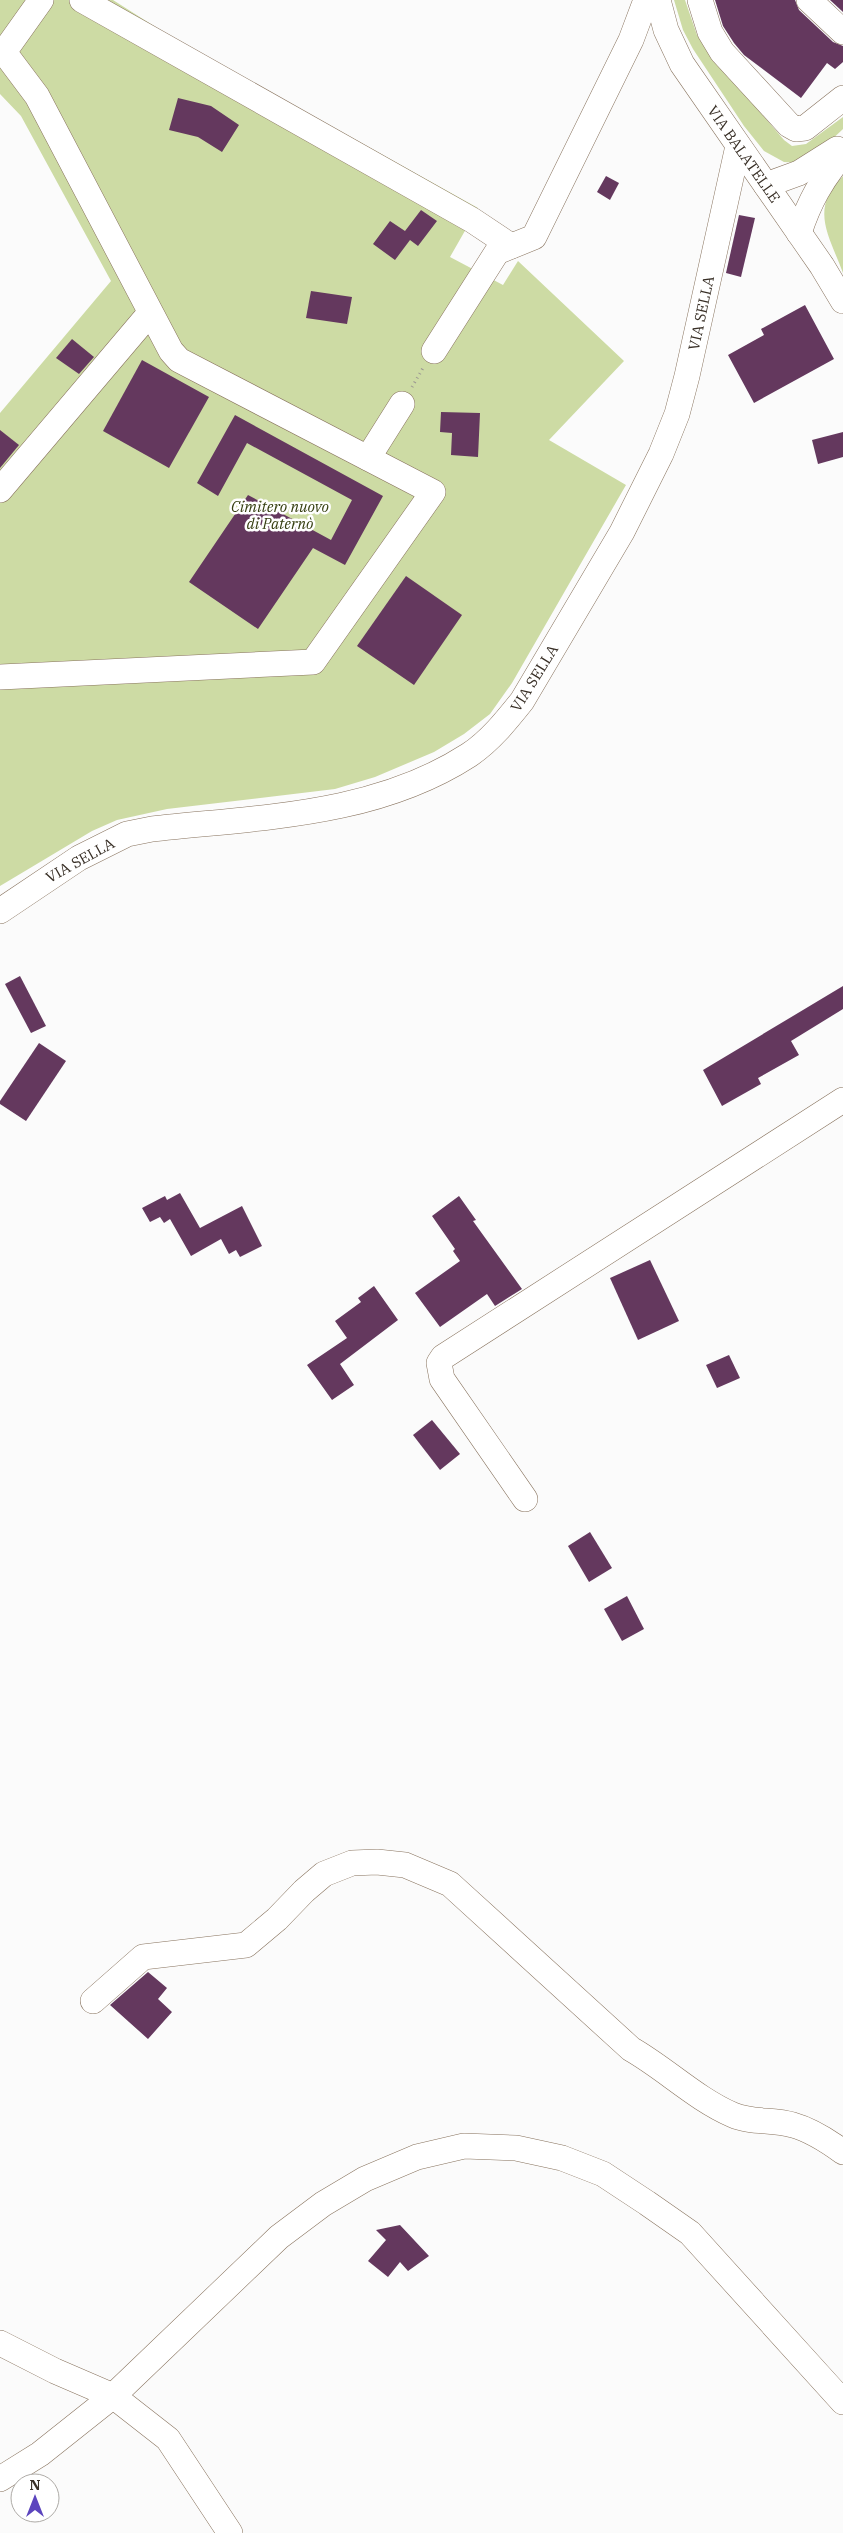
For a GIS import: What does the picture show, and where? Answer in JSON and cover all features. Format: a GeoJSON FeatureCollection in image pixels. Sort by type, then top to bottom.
{"type":"FeatureCollection","features":[{"type":"Feature","properties":{"kind":"street"},"geometry":{"type":"LineString","coordinates":[[0,677],[313,662],[433,492],[179,360],[171,351],[37,96],[4,52],[41,0]]}},
{"type":"Feature","properties":{"kind":"street"},"geometry":{"type":"LineString","coordinates":[[82,0],[472,220],[511,246]]}},
{"type":"Feature","properties":{"kind":"street"},"geometry":{"type":"LineString","coordinates":[[434,351],[497,252],[534,237],[631,40],[646,0]]}},
{"type":"Feature","properties":{"kind":"street","name":"VIA BALATELLE"},"geometry":{"type":"LineString","coordinates":[[658,0],[666,30],[682,64],[799,233],[843,301]]}},
{"type":"Feature","properties":{"kind":"street"},"geometry":{"type":"LineString","coordinates":[[700,0],[710,32],[722,52],[789,125],[796,129],[805,128],[843,98]]}},
{"type":"Feature","properties":{"kind":"street"},"geometry":{"type":"LineString","coordinates":[[810,0],[843,32]]}},
{"type":"Feature","properties":{"kind":"street"},"geometry":{"type":"LineString","coordinates":[[766,185],[784,180],[806,169],[843,144]]}},
{"type":"Feature","properties":{"kind":"street","name":"VIA SELLA"},"geometry":{"type":"LineString","coordinates":[[0,911],[79,858],[127,834],[152,829],[305,812],[353,804],[386,794],[447,768],[470,755],[506,722],[522,701],[622,532],[662,454],[677,414],[687,376],[738,146]]}},
{"type":"Feature","properties":{"kind":"street"},"geometry":{"type":"LineString","coordinates":[[799,233],[815,192],[843,154]]}},
{"type":"Feature","properties":{"kind":"street"},"geometry":{"type":"LineString","coordinates":[[0,490],[150,313]]}},
{"type":"Feature","properties":{"kind":"street"},"geometry":{"type":"LineString","coordinates":[[368,458],[402,404]]}},
{"type":"Feature","properties":{"kind":"street"},"geometry":{"type":"LineString","coordinates":[[524,1499],[442,1379],[439,1363],[443,1357],[843,1100]]}},
{"type":"Feature","properties":{"kind":"street"},"geometry":{"type":"LineString","coordinates":[[93,2001],[143,1957],[246,1945],[278,1920],[324,1874],[352,1863],[377,1862],[405,1865],[450,1884],[631,2049],[658,2065],[710,2104],[736,2117],[793,2125],[828,2141],[843,2152]]}},
{"type":"Feature","properties":{"kind":"street"},"geometry":{"type":"LineString","coordinates":[[0,2479],[40,2454],[113,2396],[279,2238],[323,2204],[365,2179],[417,2157],[464,2146],[516,2148],[562,2158],[604,2174],[647,2202],[690,2234],[843,2402]]}},
{"type":"Feature","properties":{"kind":"street"},"geometry":{"type":"LineString","coordinates":[[0,2343],[55,2372],[113,2396],[168,2439],[230,2533]]}},
{"type":"Feature","properties":{"kind":"path"},"geometry":{"type":"LineString","coordinates":[[402,404],[434,351]]}},
{"type":"Feature","properties":{"kind":"green space","name":"Cimitero nuovo di Paternò"},"geometry":{"type":"Polygon","coordinates":[[[0,0],[113,0],[291,113],[295,106],[478,208],[450,257],[503,285],[518,261],[624,361],[549,440],[626,485],[512,683],[490,714],[464,734],[434,752],[375,777],[335,789],[167,809],[117,820],[92,831],[0,886],[0,413],[111,281],[21,116],[0,94],[0,0]]]}},
{"type":"Feature","properties":{"kind":"green space"},"geometry":{"type":"Polygon","coordinates":[[[674,0],[685,0],[697,35],[714,58],[784,140],[792,146],[806,144],[843,117],[843,129],[809,161],[800,163],[784,162],[764,151],[744,126],[693,49],[683,30],[674,0]]]}},
{"type":"Feature","properties":{"kind":"green space"},"geometry":{"type":"Polygon","coordinates":[[[843,176],[843,273],[828,234],[824,211],[833,188],[843,176]]]}},
{"type":"Feature","properties":{"kind":"building"},"geometry":{"type":"Polygon","coordinates":[[[715,0],[795,0],[799,10],[833,42],[843,46],[843,62],[835,69],[827,63],[801,98],[744,55],[723,26],[715,0]]]}},
{"type":"Feature","properties":{"kind":"building"},"geometry":{"type":"Polygon","coordinates":[[[830,0],[843,0],[843,12],[830,0]]]}},
{"type":"Feature","properties":{"kind":"building"},"geometry":{"type":"Polygon","coordinates":[[[178,98],[211,106],[239,125],[222,152],[198,137],[169,130],[178,98]]]}},
{"type":"Feature","properties":{"kind":"building"},"geometry":{"type":"Polygon","coordinates":[[[606,176],[619,183],[610,200],[597,192],[606,176]]]}},
{"type":"Feature","properties":{"kind":"building"},"geometry":{"type":"Polygon","coordinates":[[[421,210],[437,221],[418,246],[410,240],[395,260],[373,244],[390,221],[405,231],[421,210]]]}},
{"type":"Feature","properties":{"kind":"building"},"geometry":{"type":"Polygon","coordinates":[[[739,215],[755,218],[741,277],[726,273],[739,215]]]}},
{"type":"Feature","properties":{"kind":"building"},"geometry":{"type":"Polygon","coordinates":[[[311,291],[352,297],[347,324],[306,318],[311,291]]]}},
{"type":"Feature","properties":{"kind":"building"},"geometry":{"type":"Polygon","coordinates":[[[805,305],[834,359],[754,403],[728,355],[764,335],[761,329],[805,305]]]}},
{"type":"Feature","properties":{"kind":"building"},"geometry":{"type":"Polygon","coordinates":[[[72,339],[94,357],[79,374],[56,358],[72,339]]]}},
{"type":"Feature","properties":{"kind":"building"},"geometry":{"type":"Polygon","coordinates":[[[142,360],[209,397],[169,468],[103,431],[142,360]]]}},
{"type":"Feature","properties":{"kind":"building"},"geometry":{"type":"Polygon","coordinates":[[[441,412],[480,413],[478,457],[451,455],[452,433],[440,432],[441,412]]]}},
{"type":"Feature","properties":{"kind":"building"},"geometry":{"type":"Polygon","coordinates":[[[235,415],[383,496],[345,565],[313,548],[258,629],[189,582],[248,495],[331,540],[352,500],[247,443],[218,496],[197,483],[235,415]]]}},
{"type":"Feature","properties":{"kind":"building"},"geometry":{"type":"Polygon","coordinates":[[[0,430],[19,445],[0,468],[0,430]]]}},
{"type":"Feature","properties":{"kind":"building"},"geometry":{"type":"Polygon","coordinates":[[[843,432],[843,457],[818,464],[812,440],[843,432]]]}},
{"type":"Feature","properties":{"kind":"building"},"geometry":{"type":"Polygon","coordinates":[[[406,576],[462,615],[414,685],[357,646],[406,576]]]}},
{"type":"Feature","properties":{"kind":"building"},"geometry":{"type":"Polygon","coordinates":[[[20,976],[46,1026],[31,1033],[5,984],[20,976]]]}},
{"type":"Feature","properties":{"kind":"building"},"geometry":{"type":"Polygon","coordinates":[[[843,986],[843,1009],[791,1041],[799,1055],[758,1078],[761,1084],[722,1106],[703,1070],[843,986]]]}},
{"type":"Feature","properties":{"kind":"building"},"geometry":{"type":"Polygon","coordinates":[[[39,1043],[66,1061],[26,1121],[0,1104],[0,1101],[39,1043]]]}},
{"type":"Feature","properties":{"kind":"building"},"geometry":{"type":"Polygon","coordinates":[[[180,1193],[200,1228],[242,1206],[262,1246],[240,1257],[236,1250],[229,1254],[221,1239],[191,1256],[170,1219],[164,1223],[160,1217],[150,1222],[142,1208],[165,1196],[167,1200],[180,1193]]]}},
{"type":"Feature","properties":{"kind":"building"},"geometry":{"type":"Polygon","coordinates":[[[459,1196],[476,1220],[473,1221],[522,1289],[495,1306],[487,1294],[440,1327],[415,1293],[460,1261],[453,1251],[455,1249],[432,1216],[459,1196]]]}},
{"type":"Feature","properties":{"kind":"building"},"geometry":{"type":"Polygon","coordinates":[[[650,1260],[679,1321],[638,1340],[610,1278],[650,1260]]]}},
{"type":"Feature","properties":{"kind":"building"},"geometry":{"type":"Polygon","coordinates":[[[374,1286],[398,1320],[340,1364],[354,1385],[332,1400],[307,1365],[347,1338],[335,1321],[361,1302],[358,1298],[374,1286]]]}},
{"type":"Feature","properties":{"kind":"building"},"geometry":{"type":"Polygon","coordinates":[[[729,1355],[740,1378],[717,1388],[706,1365],[729,1355]]]}},
{"type":"Feature","properties":{"kind":"building"},"geometry":{"type":"Polygon","coordinates":[[[432,1420],[460,1454],[440,1470],[413,1435],[432,1420]]]}},
{"type":"Feature","properties":{"kind":"building"},"geometry":{"type":"Polygon","coordinates":[[[590,1532],[612,1568],[589,1582],[568,1546],[590,1532]]]}},
{"type":"Feature","properties":{"kind":"building"},"geometry":{"type":"Polygon","coordinates":[[[627,1596],[644,1629],[622,1641],[604,1609],[627,1596]]]}},
{"type":"Feature","properties":{"kind":"building"},"geometry":{"type":"Polygon","coordinates":[[[148,1972],[167,1988],[158,1999],[172,2012],[148,2039],[110,2005],[148,1972]]]}},
{"type":"Feature","properties":{"kind":"building"},"geometry":{"type":"Polygon","coordinates":[[[400,2225],[429,2256],[408,2271],[400,2262],[388,2277],[368,2261],[386,2240],[376,2230],[400,2225]]]}}]}
